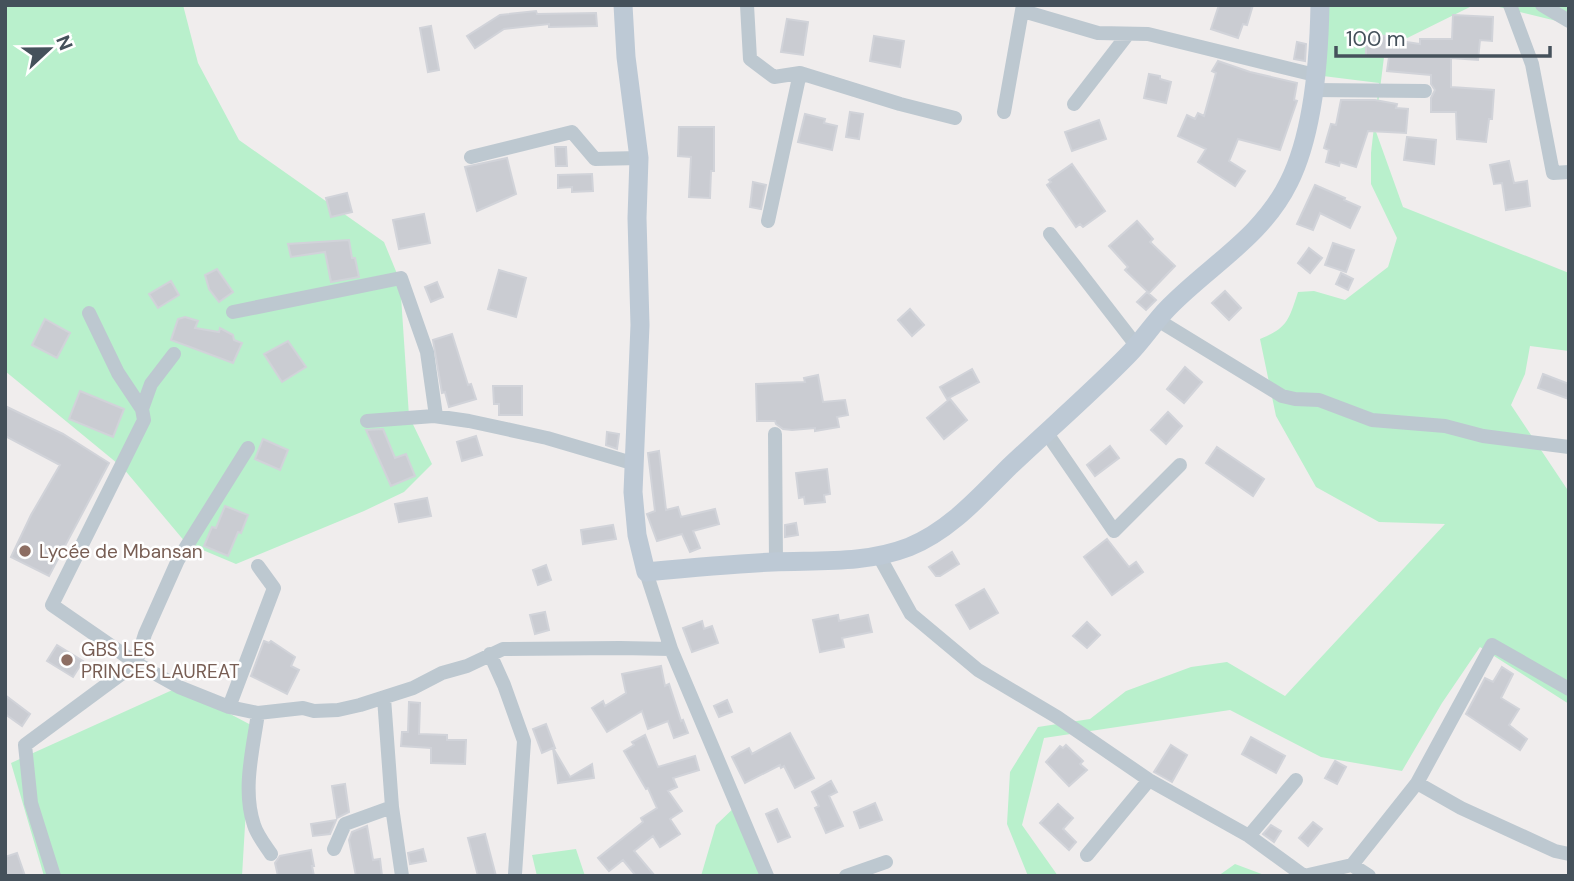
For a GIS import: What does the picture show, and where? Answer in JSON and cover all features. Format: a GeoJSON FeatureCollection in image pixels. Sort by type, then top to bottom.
{"type":"FeatureCollection","features":[{"type":"Feature","properties":{"kind":"street"},"geometry":{"type":"LineString","coordinates":[[623,5],[626,57],[639,158],[637,218],[640,325],[632,463],[637,534],[646,572],[671,649],[767,876]]}},
{"type":"Feature","properties":{"kind":"street"},"geometry":{"type":"LineString","coordinates":[[747,5],[750,59],[774,77],[800,72],[900,104],[955,118]]}},
{"type":"Feature","properties":{"kind":"street"},"geometry":{"type":"LineString","coordinates":[[646,572],[776,562],[841,561],[878,556],[911,546],[939,531],[980,498],[1136,345],[1156,319],[1258,228],[1276,205],[1290,181],[1300,153],[1313,82],[1320,5]]}},
{"type":"Feature","properties":{"kind":"street"},"geometry":{"type":"LineString","coordinates":[[1510,5],[1532,64],[1553,173],[1569,172]]}},
{"type":"Feature","properties":{"kind":"street"},"geometry":{"type":"LineString","coordinates":[[1542,5],[1569,21]]}},
{"type":"Feature","properties":{"kind":"street"},"geometry":{"type":"LineString","coordinates":[[1004,112],[1023,8],[1098,33],[1148,34],[1313,82],[1425,91]]}},
{"type":"Feature","properties":{"kind":"street"},"geometry":{"type":"LineString","coordinates":[[1074,104],[1128,34]]}},
{"type":"Feature","properties":{"kind":"street"},"geometry":{"type":"LineString","coordinates":[[768,221],[800,72]]}},
{"type":"Feature","properties":{"kind":"street"},"geometry":{"type":"LineString","coordinates":[[471,158],[572,132],[595,159],[639,158]]}},
{"type":"Feature","properties":{"kind":"street"},"geometry":{"type":"LineString","coordinates":[[1049,234],[1136,345]]}},
{"type":"Feature","properties":{"kind":"street"},"geometry":{"type":"LineString","coordinates":[[233,312],[401,278],[427,352],[436,416]]}},
{"type":"Feature","properties":{"kind":"street"},"geometry":{"type":"LineString","coordinates":[[89,313],[118,373],[142,409],[144,420],[52,605],[136,663],[202,698],[229,708],[258,713],[303,708],[338,710],[384,698],[503,649],[671,649]]}},
{"type":"Feature","properties":{"kind":"street"},"geometry":{"type":"LineString","coordinates":[[1156,319],[1282,396],[1319,400],[1372,421],[1445,426],[1483,436],[1569,447]]}},
{"type":"Feature","properties":{"kind":"street"},"geometry":{"type":"LineString","coordinates":[[142,409],[151,384],[174,354]]}},
{"type":"Feature","properties":{"kind":"street"},"geometry":{"type":"LineString","coordinates":[[367,421],[436,416],[503,427],[632,463]]}},
{"type":"Feature","properties":{"kind":"street"},"geometry":{"type":"LineString","coordinates":[[1046,432],[1114,531],[1180,465]]}},
{"type":"Feature","properties":{"kind":"street"},"geometry":{"type":"LineString","coordinates":[[775,434],[776,562]]}},
{"type":"Feature","properties":{"kind":"street"},"geometry":{"type":"LineString","coordinates":[[54,876],[31,803],[25,745],[136,663],[145,634],[178,561],[248,448]]}},
{"type":"Feature","properties":{"kind":"street"},"geometry":{"type":"LineString","coordinates":[[878,556],[911,614],[978,670],[1057,717],[1149,780],[1249,836],[1304,876],[1352,865],[1417,783],[1492,645],[1569,689]]}},
{"type":"Feature","properties":{"kind":"street"},"geometry":{"type":"LineString","coordinates":[[229,708],[274,588],[258,566]]}},
{"type":"Feature","properties":{"kind":"street"},"geometry":{"type":"LineString","coordinates":[[490,654],[524,741],[515,874]]}},
{"type":"Feature","properties":{"kind":"street"},"geometry":{"type":"LineString","coordinates":[[384,698],[392,807],[402,876]]}},
{"type":"Feature","properties":{"kind":"street"},"geometry":{"type":"LineString","coordinates":[[258,713],[249,779],[251,812],[254,827],[271,854]]}},
{"type":"Feature","properties":{"kind":"street"},"geometry":{"type":"LineString","coordinates":[[1087,855],[1149,780]]}},
{"type":"Feature","properties":{"kind":"street"},"geometry":{"type":"LineString","coordinates":[[1249,836],[1296,780]]}},
{"type":"Feature","properties":{"kind":"street"},"geometry":{"type":"LineString","coordinates":[[1417,783],[1461,808],[1555,851],[1569,854]]}},
{"type":"Feature","properties":{"kind":"street"},"geometry":{"type":"LineString","coordinates":[[334,849],[345,824],[392,807]]}},
{"type":"Feature","properties":{"kind":"street"},"geometry":{"type":"LineString","coordinates":[[846,876],[886,862]]}},
{"type":"Feature","properties":{"kind":"street"},"geometry":{"type":"LineString","coordinates":[[1352,865],[1369,876]]}},
{"type":"Feature","properties":{"kind":"green space"},"geometry":{"type":"Polygon","coordinates":[[[5,5],[183,5],[198,63],[239,140],[384,242],[400,281],[409,416],[432,464],[404,492],[236,564],[186,543],[123,468],[5,371],[5,5]]]}},
{"type":"Feature","properties":{"kind":"green space"},"geometry":{"type":"Polygon","coordinates":[[[1322,5],[1474,5],[1385,49],[1375,129],[1403,207],[1569,273],[1569,351],[1530,346],[1525,374],[1511,405],[1569,492],[1569,704],[1480,647],[1442,703],[1402,771],[1321,757],[1230,710],[1044,738],[1022,825],[1058,876],[1028,876],[1007,824],[1010,772],[1038,727],[1090,719],[1126,691],[1191,667],[1227,662],[1285,696],[1445,524],[1379,522],[1316,487],[1276,416],[1260,339],[1286,322],[1298,292],[1314,291],[1345,300],[1388,267],[1397,238],[1371,184],[1371,153],[1379,83],[1315,75],[1322,5]]]}},
{"type":"Feature","properties":{"kind":"green space"},"geometry":{"type":"Polygon","coordinates":[[[1491,5],[1569,5],[1569,24],[1491,5]]]}},
{"type":"Feature","properties":{"kind":"green space"},"geometry":{"type":"Polygon","coordinates":[[[179,687],[251,725],[242,876],[44,876],[11,763],[179,687]]]}},
{"type":"Feature","properties":{"kind":"green space"},"geometry":{"type":"Polygon","coordinates":[[[738,804],[767,876],[701,876],[716,825],[738,804]]]}},
{"type":"Feature","properties":{"kind":"green space"},"geometry":{"type":"Polygon","coordinates":[[[576,849],[585,876],[537,876],[532,855],[576,849]]]}},
{"type":"Feature","properties":{"kind":"green space"},"geometry":{"type":"Polygon","coordinates":[[[1235,864],[1267,876],[1218,876],[1235,864]]]}},
{"type":"Feature","properties":{"kind":"building"},"geometry":{"type":"Polygon","coordinates":[[[1219,5],[1253,5],[1247,25],[1243,24],[1238,38],[1211,29],[1219,5]]]}},
{"type":"Feature","properties":{"kind":"building"},"geometry":{"type":"Polygon","coordinates":[[[536,11],[537,14],[596,13],[597,26],[549,27],[549,24],[504,29],[475,48],[467,36],[500,15],[536,11]]]}},
{"type":"Feature","properties":{"kind":"building"},"geometry":{"type":"Polygon","coordinates":[[[1453,15],[1493,17],[1492,41],[1480,40],[1478,60],[1451,58],[1451,87],[1494,90],[1492,119],[1489,119],[1486,142],[1457,139],[1456,112],[1431,112],[1431,98],[1435,90],[1431,84],[1431,75],[1387,71],[1389,57],[1366,56],[1366,35],[1386,36],[1386,39],[1420,44],[1420,39],[1452,39],[1453,15]]]}},
{"type":"Feature","properties":{"kind":"building"},"geometry":{"type":"Polygon","coordinates":[[[787,19],[808,22],[803,55],[781,52],[787,19]]]}},
{"type":"Feature","properties":{"kind":"building"},"geometry":{"type":"Polygon","coordinates":[[[431,26],[439,70],[428,72],[420,28],[431,26]]]}},
{"type":"Feature","properties":{"kind":"building"},"geometry":{"type":"Polygon","coordinates":[[[874,36],[904,41],[900,67],[870,61],[874,36]]]}},
{"type":"Feature","properties":{"kind":"building"},"geometry":{"type":"Polygon","coordinates":[[[1297,42],[1306,44],[1305,61],[1294,59],[1297,42]]]}},
{"type":"Feature","properties":{"kind":"building"},"geometry":{"type":"Polygon","coordinates":[[[1218,61],[1297,83],[1294,100],[1297,101],[1280,150],[1238,139],[1229,161],[1245,171],[1235,186],[1198,162],[1206,149],[1178,136],[1187,115],[1195,119],[1198,113],[1204,116],[1216,73],[1212,71],[1218,61]]]}},
{"type":"Feature","properties":{"kind":"building"},"geometry":{"type":"Polygon","coordinates":[[[1149,74],[1171,82],[1166,103],[1144,98],[1149,74]]]}},
{"type":"Feature","properties":{"kind":"building"},"geometry":{"type":"Polygon","coordinates":[[[1341,100],[1375,100],[1397,104],[1396,108],[1408,109],[1406,133],[1368,131],[1356,167],[1340,162],[1339,166],[1326,162],[1329,150],[1324,148],[1331,124],[1336,125],[1341,100]]]}},
{"type":"Feature","properties":{"kind":"building"},"geometry":{"type":"Polygon","coordinates":[[[850,112],[863,114],[859,139],[846,137],[850,112]]]}},
{"type":"Feature","properties":{"kind":"building"},"geometry":{"type":"Polygon","coordinates":[[[805,114],[825,119],[824,123],[837,126],[832,150],[798,142],[805,114]]]}},
{"type":"Feature","properties":{"kind":"building"},"geometry":{"type":"Polygon","coordinates":[[[1099,120],[1106,139],[1072,151],[1065,132],[1099,120]]]}},
{"type":"Feature","properties":{"kind":"building"},"geometry":{"type":"Polygon","coordinates":[[[679,127],[714,127],[714,171],[711,171],[710,198],[689,197],[691,157],[678,156],[679,127]]]}},
{"type":"Feature","properties":{"kind":"building"},"geometry":{"type":"Polygon","coordinates":[[[1407,137],[1436,140],[1434,164],[1404,160],[1407,137]]]}},
{"type":"Feature","properties":{"kind":"building"},"geometry":{"type":"Polygon","coordinates":[[[555,147],[566,147],[567,166],[556,166],[555,147]]]}},
{"type":"Feature","properties":{"kind":"building"},"geometry":{"type":"Polygon","coordinates":[[[507,158],[516,194],[477,211],[465,167],[507,158]]]}},
{"type":"Feature","properties":{"kind":"building"},"geometry":{"type":"Polygon","coordinates":[[[1509,161],[1514,183],[1527,181],[1530,206],[1506,210],[1502,183],[1494,184],[1490,165],[1509,161]]]}},
{"type":"Feature","properties":{"kind":"building"},"geometry":{"type":"Polygon","coordinates":[[[1072,164],[1105,211],[1083,227],[1080,224],[1076,227],[1047,185],[1051,182],[1049,180],[1072,164]]]}},
{"type":"Feature","properties":{"kind":"building"},"geometry":{"type":"Polygon","coordinates":[[[592,174],[593,191],[572,192],[572,187],[558,188],[558,175],[592,174]]]}},
{"type":"Feature","properties":{"kind":"building"},"geometry":{"type":"Polygon","coordinates":[[[753,182],[766,185],[761,209],[750,207],[753,182]]]}},
{"type":"Feature","properties":{"kind":"building"},"geometry":{"type":"Polygon","coordinates":[[[1315,185],[1360,207],[1350,228],[1320,213],[1313,230],[1297,224],[1315,185]]]}},
{"type":"Feature","properties":{"kind":"building"},"geometry":{"type":"Polygon","coordinates":[[[347,193],[352,212],[331,217],[326,198],[347,193]]]}},
{"type":"Feature","properties":{"kind":"building"},"geometry":{"type":"Polygon","coordinates":[[[424,214],[430,243],[399,249],[393,220],[424,214]]]}},
{"type":"Feature","properties":{"kind":"building"},"geometry":{"type":"Polygon","coordinates":[[[1137,221],[1153,239],[1150,242],[1175,266],[1149,293],[1125,270],[1128,267],[1109,246],[1137,221]]]}},
{"type":"Feature","properties":{"kind":"building"},"geometry":{"type":"Polygon","coordinates":[[[349,240],[359,277],[331,282],[325,252],[291,257],[288,244],[349,240]]]}},
{"type":"Feature","properties":{"kind":"building"},"geometry":{"type":"Polygon","coordinates":[[[1333,243],[1354,250],[1346,272],[1325,265],[1333,243]]]}},
{"type":"Feature","properties":{"kind":"building"},"geometry":{"type":"Polygon","coordinates":[[[1309,248],[1322,258],[1310,273],[1298,263],[1309,248]]]}},
{"type":"Feature","properties":{"kind":"building"},"geometry":{"type":"Polygon","coordinates":[[[217,269],[233,292],[219,302],[209,289],[205,275],[217,269]]]}},
{"type":"Feature","properties":{"kind":"building"},"geometry":{"type":"Polygon","coordinates":[[[499,270],[526,278],[516,317],[488,309],[499,270]]]}},
{"type":"Feature","properties":{"kind":"building"},"geometry":{"type":"Polygon","coordinates":[[[1341,273],[1353,279],[1348,290],[1336,284],[1341,273]]]}},
{"type":"Feature","properties":{"kind":"building"},"geometry":{"type":"Polygon","coordinates":[[[171,281],[179,295],[158,308],[149,294],[171,281]]]}},
{"type":"Feature","properties":{"kind":"building"},"geometry":{"type":"Polygon","coordinates":[[[437,282],[443,297],[431,302],[425,287],[437,282]]]}},
{"type":"Feature","properties":{"kind":"building"},"geometry":{"type":"Polygon","coordinates":[[[1225,291],[1241,308],[1229,320],[1212,303],[1225,291]]]}},
{"type":"Feature","properties":{"kind":"building"},"geometry":{"type":"Polygon","coordinates":[[[1147,292],[1156,300],[1146,310],[1137,302],[1147,292]]]}},
{"type":"Feature","properties":{"kind":"building"},"geometry":{"type":"Polygon","coordinates":[[[910,309],[924,325],[912,336],[898,320],[910,309]]]}},
{"type":"Feature","properties":{"kind":"building"},"geometry":{"type":"Polygon","coordinates":[[[185,317],[198,321],[195,328],[219,332],[220,328],[242,343],[233,363],[171,340],[178,319],[185,317]]]}},
{"type":"Feature","properties":{"kind":"building"},"geometry":{"type":"Polygon","coordinates":[[[45,319],[70,333],[57,358],[32,345],[45,319]]]}},
{"type":"Feature","properties":{"kind":"building"},"geometry":{"type":"Polygon","coordinates":[[[452,334],[468,385],[471,384],[476,399],[449,407],[445,392],[442,393],[433,340],[452,334]]]}},
{"type":"Feature","properties":{"kind":"building"},"geometry":{"type":"Polygon","coordinates":[[[288,341],[306,367],[282,382],[264,354],[288,341]]]}},
{"type":"Feature","properties":{"kind":"building"},"geometry":{"type":"Polygon","coordinates":[[[1185,367],[1202,382],[1184,403],[1167,389],[1185,367]]]}},
{"type":"Feature","properties":{"kind":"building"},"geometry":{"type":"Polygon","coordinates":[[[972,369],[979,382],[947,399],[940,387],[972,369]]]}},
{"type":"Feature","properties":{"kind":"building"},"geometry":{"type":"Polygon","coordinates":[[[1543,374],[1569,384],[1569,399],[1538,388],[1543,374]]]}},
{"type":"Feature","properties":{"kind":"building"},"geometry":{"type":"Polygon","coordinates":[[[818,375],[823,402],[845,400],[848,415],[837,417],[839,427],[815,431],[815,428],[792,430],[783,429],[775,421],[757,421],[756,384],[805,382],[804,378],[818,375]]]}},
{"type":"Feature","properties":{"kind":"building"},"geometry":{"type":"Polygon","coordinates":[[[493,386],[522,386],[522,415],[499,415],[499,404],[494,404],[493,386]]]}},
{"type":"Feature","properties":{"kind":"building"},"geometry":{"type":"Polygon","coordinates":[[[80,391],[124,409],[113,437],[69,419],[80,391]]]}},
{"type":"Feature","properties":{"kind":"building"},"geometry":{"type":"Polygon","coordinates":[[[950,399],[967,420],[944,439],[927,418],[950,399]]]}},
{"type":"Feature","properties":{"kind":"building"},"geometry":{"type":"Polygon","coordinates":[[[5,406],[63,434],[109,463],[49,576],[11,557],[60,465],[5,436],[5,406]]]}},
{"type":"Feature","properties":{"kind":"building"},"geometry":{"type":"Polygon","coordinates":[[[1168,412],[1182,426],[1166,444],[1151,430],[1168,412]]]}},
{"type":"Feature","properties":{"kind":"building"},"geometry":{"type":"Polygon","coordinates":[[[383,429],[395,458],[406,454],[415,476],[391,486],[366,430],[383,429]]]}},
{"type":"Feature","properties":{"kind":"building"},"geometry":{"type":"Polygon","coordinates":[[[607,432],[619,434],[617,449],[606,445],[607,432]]]}},
{"type":"Feature","properties":{"kind":"building"},"geometry":{"type":"Polygon","coordinates":[[[476,436],[482,455],[462,461],[457,442],[476,436]]]}},
{"type":"Feature","properties":{"kind":"building"},"geometry":{"type":"Polygon","coordinates":[[[263,439],[288,450],[280,470],[255,459],[263,439]]]}},
{"type":"Feature","properties":{"kind":"building"},"geometry":{"type":"Polygon","coordinates":[[[1110,446],[1119,458],[1095,476],[1087,465],[1110,446]]]}},
{"type":"Feature","properties":{"kind":"building"},"geometry":{"type":"Polygon","coordinates":[[[1217,447],[1264,479],[1253,496],[1206,463],[1217,447]]]}},
{"type":"Feature","properties":{"kind":"building"},"geometry":{"type":"Polygon","coordinates":[[[659,451],[666,510],[678,507],[681,517],[715,509],[719,524],[693,531],[700,548],[690,552],[682,534],[657,541],[647,514],[655,511],[648,453],[659,451]]]}},
{"type":"Feature","properties":{"kind":"building"},"geometry":{"type":"Polygon","coordinates":[[[827,469],[830,494],[824,495],[825,502],[805,504],[804,497],[799,498],[796,473],[827,469]]]}},
{"type":"Feature","properties":{"kind":"building"},"geometry":{"type":"Polygon","coordinates":[[[427,498],[431,516],[399,522],[395,504],[427,498]]]}},
{"type":"Feature","properties":{"kind":"building"},"geometry":{"type":"Polygon","coordinates":[[[225,506],[248,515],[228,556],[204,546],[212,527],[216,528],[225,506]]]}},
{"type":"Feature","properties":{"kind":"building"},"geometry":{"type":"Polygon","coordinates":[[[796,523],[798,535],[785,537],[785,525],[796,523]]]}},
{"type":"Feature","properties":{"kind":"building"},"geometry":{"type":"Polygon","coordinates":[[[613,525],[616,539],[583,544],[581,530],[613,525]]]}},
{"type":"Feature","properties":{"kind":"building"},"geometry":{"type":"Polygon","coordinates":[[[1107,539],[1129,567],[1136,562],[1143,572],[1112,595],[1084,557],[1107,539]]]}},
{"type":"Feature","properties":{"kind":"building"},"geometry":{"type":"Polygon","coordinates":[[[952,552],[959,564],[936,576],[929,567],[952,552]]]}},
{"type":"Feature","properties":{"kind":"building"},"geometry":{"type":"Polygon","coordinates":[[[546,565],[551,580],[538,585],[533,570],[546,565]]]}},
{"type":"Feature","properties":{"kind":"building"},"geometry":{"type":"Polygon","coordinates":[[[984,589],[998,613],[970,629],[956,605],[984,589]]]}},
{"type":"Feature","properties":{"kind":"building"},"geometry":{"type":"Polygon","coordinates":[[[545,612],[549,630],[535,634],[530,615],[545,612]]]}},
{"type":"Feature","properties":{"kind":"building"},"geometry":{"type":"Polygon","coordinates":[[[838,615],[839,621],[868,615],[872,632],[842,638],[844,647],[820,652],[813,620],[838,615]]]}},
{"type":"Feature","properties":{"kind":"building"},"geometry":{"type":"Polygon","coordinates":[[[702,621],[704,629],[712,626],[718,643],[692,652],[683,628],[702,621]]]}},
{"type":"Feature","properties":{"kind":"building"},"geometry":{"type":"Polygon","coordinates":[[[1087,622],[1100,635],[1087,648],[1073,636],[1087,622]]]}},
{"type":"Feature","properties":{"kind":"building"},"geometry":{"type":"Polygon","coordinates":[[[264,641],[271,641],[295,657],[291,666],[299,670],[287,694],[251,676],[264,641]]]}},
{"type":"Feature","properties":{"kind":"building"},"geometry":{"type":"Polygon","coordinates":[[[57,645],[83,661],[73,677],[47,661],[57,645]]]}},
{"type":"Feature","properties":{"kind":"building"},"geometry":{"type":"Polygon","coordinates":[[[661,666],[665,686],[669,684],[681,721],[683,720],[688,733],[674,738],[668,721],[648,729],[642,711],[607,732],[592,708],[603,701],[605,706],[626,693],[622,674],[661,666]]]}},
{"type":"Feature","properties":{"kind":"building"},"geometry":{"type":"Polygon","coordinates":[[[1502,667],[1513,674],[1501,698],[1519,709],[1509,725],[1527,739],[1520,750],[1466,714],[1485,678],[1493,682],[1502,667]]]}},
{"type":"Feature","properties":{"kind":"building"},"geometry":{"type":"Polygon","coordinates":[[[5,695],[30,714],[22,726],[5,714],[5,695]]]}},
{"type":"Feature","properties":{"kind":"building"},"geometry":{"type":"Polygon","coordinates":[[[727,700],[732,712],[719,717],[714,706],[727,700]]]}},
{"type":"Feature","properties":{"kind":"building"},"geometry":{"type":"Polygon","coordinates":[[[409,702],[420,703],[419,734],[447,735],[447,740],[466,740],[465,764],[431,763],[431,748],[401,746],[402,732],[408,732],[409,702]]]}},
{"type":"Feature","properties":{"kind":"building"},"geometry":{"type":"Polygon","coordinates":[[[546,724],[555,748],[542,753],[533,729],[546,724]]]}},
{"type":"Feature","properties":{"kind":"building"},"geometry":{"type":"Polygon","coordinates":[[[790,733],[814,778],[795,788],[784,766],[781,768],[780,765],[745,783],[732,757],[749,748],[752,754],[790,733]]]}},
{"type":"Feature","properties":{"kind":"building"},"geometry":{"type":"Polygon","coordinates":[[[645,735],[658,767],[695,756],[699,770],[673,778],[677,787],[668,791],[682,811],[670,819],[680,834],[660,847],[653,836],[634,851],[655,876],[636,876],[623,860],[609,871],[598,858],[643,822],[641,818],[657,808],[648,788],[646,789],[624,751],[634,745],[632,742],[645,735]]]}},
{"type":"Feature","properties":{"kind":"building"},"geometry":{"type":"Polygon","coordinates":[[[1251,737],[1285,756],[1276,773],[1242,754],[1251,737]]]}},
{"type":"Feature","properties":{"kind":"building"},"geometry":{"type":"Polygon","coordinates":[[[1066,745],[1083,761],[1080,764],[1087,770],[1069,786],[1046,762],[1060,746],[1063,748],[1066,745]]]}},
{"type":"Feature","properties":{"kind":"building"},"geometry":{"type":"Polygon","coordinates":[[[1171,745],[1187,755],[1172,782],[1154,772],[1171,745]]]}},
{"type":"Feature","properties":{"kind":"building"},"geometry":{"type":"Polygon","coordinates":[[[553,748],[570,777],[592,764],[594,778],[558,783],[553,748]]]}},
{"type":"Feature","properties":{"kind":"building"},"geometry":{"type":"Polygon","coordinates":[[[1335,761],[1346,767],[1337,784],[1325,778],[1335,761]]]}},
{"type":"Feature","properties":{"kind":"building"},"geometry":{"type":"Polygon","coordinates":[[[831,781],[837,792],[829,796],[843,826],[826,833],[815,808],[819,806],[812,792],[831,781]]]}},
{"type":"Feature","properties":{"kind":"building"},"geometry":{"type":"Polygon","coordinates":[[[345,784],[349,812],[337,818],[332,786],[345,784]]]}},
{"type":"Feature","properties":{"kind":"building"},"geometry":{"type":"Polygon","coordinates":[[[875,803],[882,820],[860,828],[854,812],[875,803]]]}},
{"type":"Feature","properties":{"kind":"building"},"geometry":{"type":"Polygon","coordinates":[[[1058,804],[1073,818],[1063,829],[1076,842],[1069,850],[1040,823],[1058,804]]]}},
{"type":"Feature","properties":{"kind":"building"},"geometry":{"type":"Polygon","coordinates":[[[777,809],[790,837],[778,842],[766,814],[777,809]]]}},
{"type":"Feature","properties":{"kind":"building"},"geometry":{"type":"Polygon","coordinates":[[[336,820],[330,834],[313,836],[311,824],[336,820]]]}},
{"type":"Feature","properties":{"kind":"building"},"geometry":{"type":"Polygon","coordinates":[[[1313,822],[1322,829],[1308,846],[1299,838],[1313,822]]]}},
{"type":"Feature","properties":{"kind":"building"},"geometry":{"type":"Polygon","coordinates":[[[1271,825],[1281,831],[1274,842],[1263,834],[1271,825]]]}},
{"type":"Feature","properties":{"kind":"building"},"geometry":{"type":"Polygon","coordinates":[[[367,826],[373,860],[380,859],[382,876],[356,876],[349,840],[352,832],[367,826]]]}},
{"type":"Feature","properties":{"kind":"building"},"geometry":{"type":"Polygon","coordinates":[[[485,834],[496,876],[478,876],[468,838],[485,834]]]}},
{"type":"Feature","properties":{"kind":"building"},"geometry":{"type":"Polygon","coordinates":[[[423,849],[426,861],[410,864],[408,853],[423,849]]]}},
{"type":"Feature","properties":{"kind":"building"},"geometry":{"type":"Polygon","coordinates":[[[311,850],[314,876],[278,876],[275,863],[280,856],[311,850]]]}},
{"type":"Feature","properties":{"kind":"building"},"geometry":{"type":"Polygon","coordinates":[[[17,853],[25,876],[5,876],[5,857],[17,853]]]}},
{"type":"Feature","properties":{"kind":"place","name":"Lycée de Mbansan"},"geometry":{"type":"Point","coordinates":[25,551]}},
{"type":"Feature","properties":{"kind":"place","name":"GBS LES PRINCES LAUREAT"},"geometry":{"type":"Point","coordinates":[67,660]}}]}
